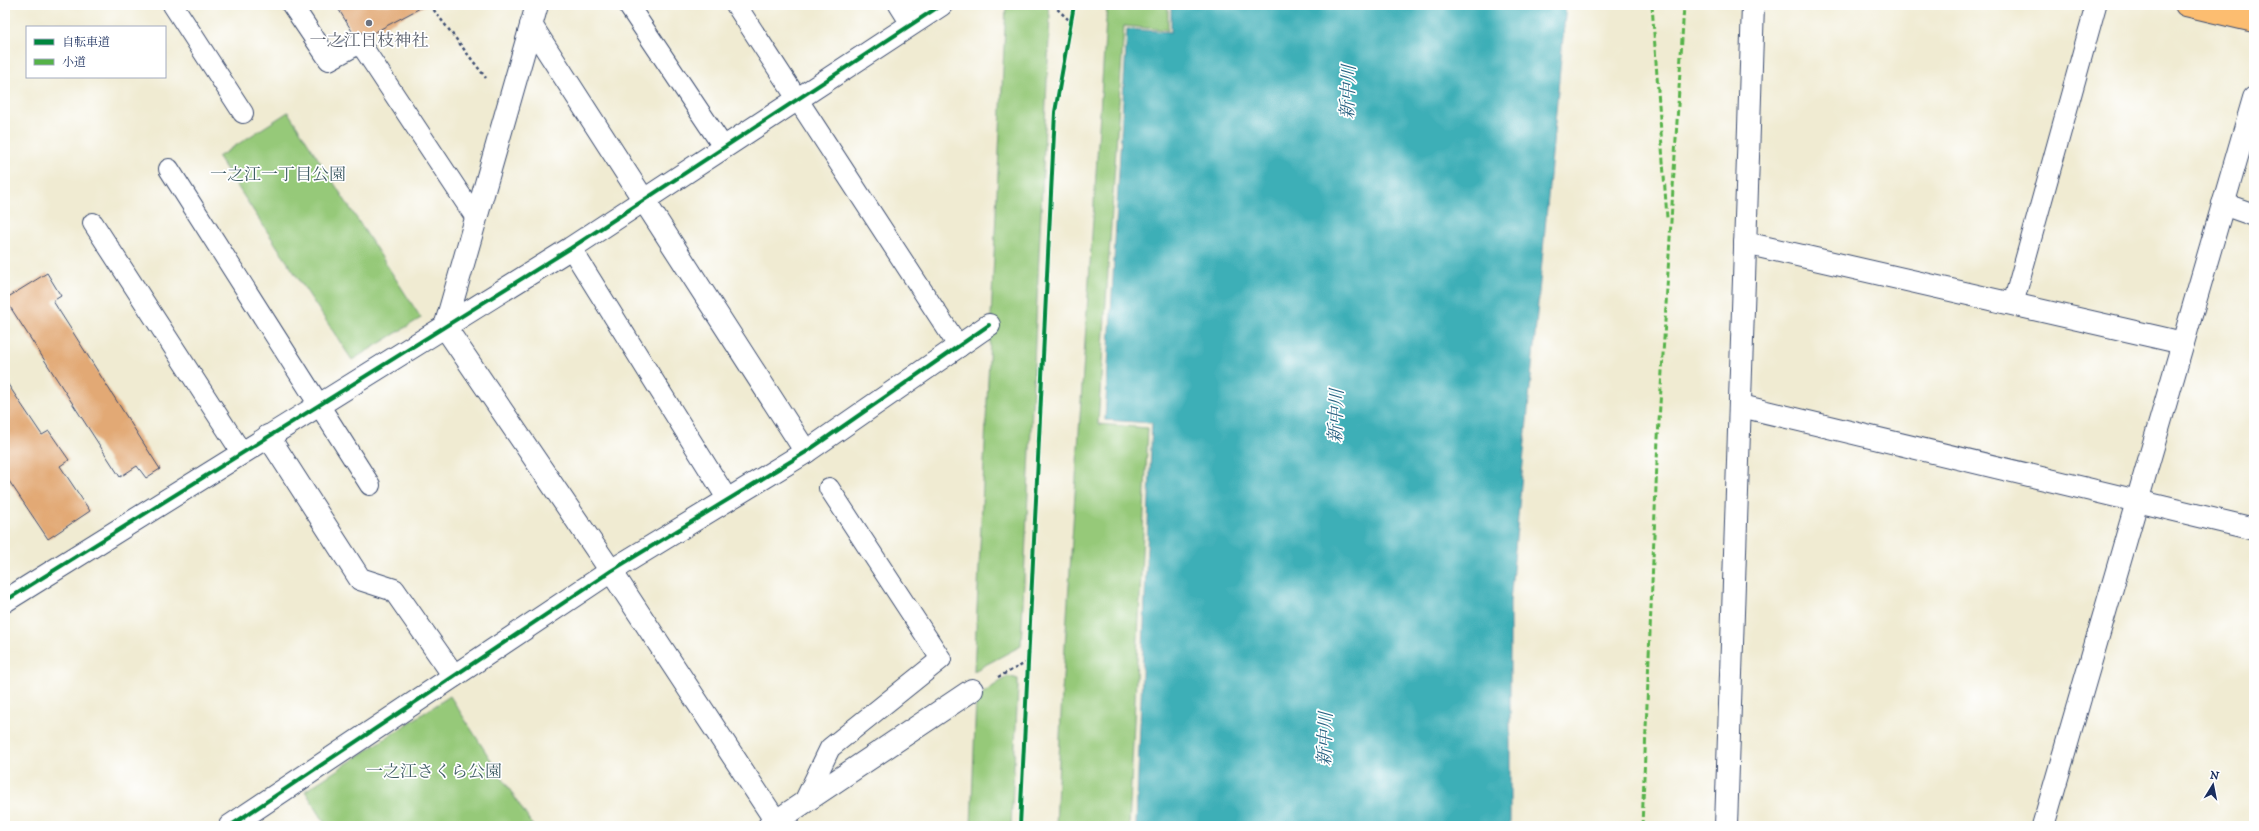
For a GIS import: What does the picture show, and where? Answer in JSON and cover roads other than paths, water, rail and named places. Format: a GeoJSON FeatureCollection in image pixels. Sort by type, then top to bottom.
{"type":"FeatureCollection","features":[{"type":"Feature","properties":{"kind":"highway"},"geometry":{"type":"LineString","coordinates":[[2186,5],[2254,21]]}},
{"type":"Feature","properties":{"kind":"street"},"geometry":{"type":"LineString","coordinates":[[5,601],[571,248],[940,5]]}},
{"type":"Feature","properties":{"kind":"street"},"geometry":{"type":"LineString","coordinates":[[1726,826],[1753,5]]}},
{"type":"Feature","properties":{"kind":"street"},"geometry":{"type":"LineString","coordinates":[[445,327],[534,15]]}},
{"type":"Feature","properties":{"kind":"street"},"geometry":{"type":"LineString","coordinates":[[534,15],[645,200],[806,452]]}},
{"type":"Feature","properties":{"kind":"street"},"geometry":{"type":"LineString","coordinates":[[2043,826],[2254,98]]}},
{"type":"Feature","properties":{"kind":"street"},"geometry":{"type":"LineString","coordinates":[[2223,204],[2254,215]]}},
{"type":"Feature","properties":{"kind":"street"},"geometry":{"type":"LineString","coordinates":[[1745,243],[2183,343]]}},
{"type":"Feature","properties":{"kind":"street"},"geometry":{"type":"LineString","coordinates":[[230,826],[611,571],[806,452],[989,325]]}},
{"type":"Feature","properties":{"kind":"street"},"geometry":{"type":"LineString","coordinates":[[445,327],[611,571],[775,824],[972,690]]}},
{"type":"Feature","properties":{"kind":"street"},"geometry":{"type":"LineString","coordinates":[[1741,406],[2254,529]]}},
{"type":"Feature","properties":{"kind":"street"},"geometry":{"type":"LineString","coordinates":[[268,436],[360,579],[394,590],[454,676]]}},
{"type":"Feature","properties":{"kind":"lane"},"geometry":{"type":"LineString","coordinates":[[173,5],[244,113]]}},
{"type":"Feature","properties":{"kind":"lane"},"geometry":{"type":"LineString","coordinates":[[292,5],[329,60],[360,43],[476,218]]}},
{"type":"Feature","properties":{"kind":"lane"},"geometry":{"type":"LineString","coordinates":[[628,5],[724,148]]}},
{"type":"Feature","properties":{"kind":"lane"},"geometry":{"type":"LineString","coordinates":[[736,5],[959,347]]}},
{"type":"Feature","properties":{"kind":"lane"},"geometry":{"type":"LineString","coordinates":[[899,5],[911,24]]}},
{"type":"Feature","properties":{"kind":"lane"},"geometry":{"type":"LineString","coordinates":[[2013,304],[2096,5]]}},
{"type":"Feature","properties":{"kind":"lane"},"geometry":{"type":"LineString","coordinates":[[169,169],[370,485]]}},
{"type":"Feature","properties":{"kind":"lane"},"geometry":{"type":"LineString","coordinates":[[93,223],[242,453]]}},
{"type":"Feature","properties":{"kind":"lane"},"geometry":{"type":"LineString","coordinates":[[571,248],[728,500]]}},
{"type":"Feature","properties":{"kind":"lane"},"geometry":{"type":"LineString","coordinates":[[803,804],[830,748],[941,659],[829,488]]}},
{"type":"Feature","properties":{"kind":"water","name":"新中川"},"geometry":{"type":"Polygon","coordinates":[[[1171,5],[1566,5],[1510,602],[1510,826],[1136,826],[1152,423],[1105,420],[1127,29],[1171,32],[1171,5]]]}},
{"type":"Feature","properties":{"kind":"place","name":"一之江日枝神社"},"geometry":{"type":"Point","coordinates":[369,23]}},
{"type":"Feature","properties":{"kind":"park label","name":"一之江一丁目公園"},"geometry":{"type":"Point","coordinates":[278,174]}},
{"type":"Feature","properties":{"kind":"park label","name":"一之江さくら公園"},"geometry":{"type":"Point","coordinates":[434,771]}}]}
